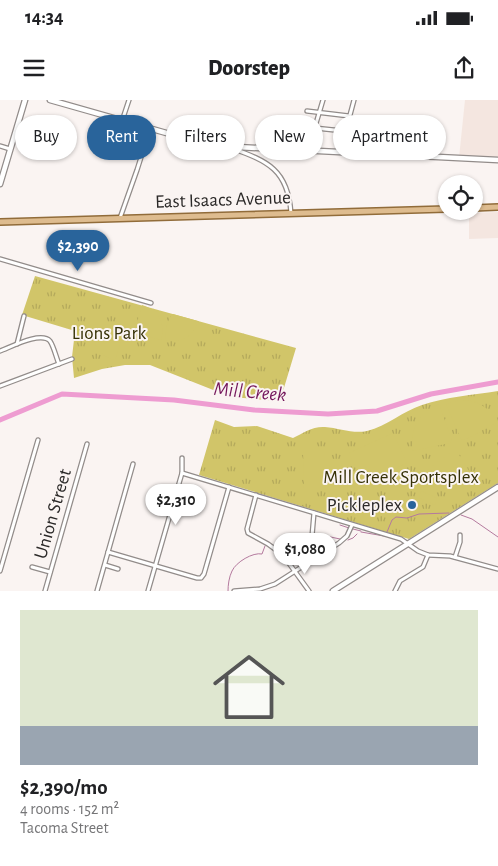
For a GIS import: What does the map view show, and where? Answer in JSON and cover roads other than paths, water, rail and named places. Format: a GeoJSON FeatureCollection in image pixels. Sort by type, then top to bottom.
{"type":"FeatureCollection","features":[{"type":"Feature","properties":{"kind":"main road"},"geometry":{"type":"LineString","coordinates":[[483,208],[498,207]]}},
{"type":"Feature","properties":{"kind":"main road","name":"East Isaacs Avenue"},"geometry":{"type":"LineString","coordinates":[[0,222],[438,208]]}},
{"type":"Feature","properties":{"kind":"street"},"geometry":{"type":"LineString","coordinates":[[0,184],[25,100]]}},
{"type":"Feature","properties":{"kind":"street"},"geometry":{"type":"LineString","coordinates":[[50,100],[101,115]]}},
{"type":"Feature","properties":{"kind":"street"},"geometry":{"type":"LineString","coordinates":[[124,115],[128,100]]}},
{"type":"Feature","properties":{"kind":"street"},"geometry":{"type":"LineString","coordinates":[[318,115],[322,100]]}},
{"type":"Feature","properties":{"kind":"street"},"geometry":{"type":"LineString","coordinates":[[349,115],[354,100]]}},
{"type":"Feature","properties":{"kind":"street"},"geometry":{"type":"LineString","coordinates":[[307,111],[342,115]]}},
{"type":"Feature","properties":{"kind":"street"},"geometry":{"type":"LineString","coordinates":[[0,146],[10,149]]}},
{"type":"Feature","properties":{"kind":"street"},"geometry":{"type":"LineString","coordinates":[[245,153],[261,159],[276,170],[288,191],[292,213]]}},
{"type":"Feature","properties":{"kind":"street"},"geometry":{"type":"LineString","coordinates":[[446,157],[498,160]]}},
{"type":"Feature","properties":{"kind":"street"},"geometry":{"type":"LineString","coordinates":[[120,218],[140,160]]}},
{"type":"Feature","properties":{"kind":"street"},"geometry":{"type":"LineString","coordinates":[[0,259],[151,303]]}},
{"type":"Feature","properties":{"kind":"street"},"geometry":{"type":"LineString","coordinates":[[17,344],[24,316]]}},
{"type":"Feature","properties":{"kind":"street"},"geometry":{"type":"LineString","coordinates":[[0,350],[35,338],[44,338],[51,343],[59,364]]}},
{"type":"Feature","properties":{"kind":"street"},"geometry":{"type":"LineString","coordinates":[[0,386],[72,360]]}},
{"type":"Feature","properties":{"kind":"street"},"geometry":{"type":"LineString","coordinates":[[0,571],[38,440]]}},
{"type":"Feature","properties":{"kind":"street","name":"Union Street"},"geometry":{"type":"LineString","coordinates":[[45,591],[87,444]]}},
{"type":"Feature","properties":{"kind":"street"},"geometry":{"type":"LineString","coordinates":[[148,591],[182,473],[182,458]]}},
{"type":"Feature","properties":{"kind":"street"},"geometry":{"type":"LineString","coordinates":[[97,591],[133,464]]}},
{"type":"Feature","properties":{"kind":"street"},"geometry":{"type":"LineString","coordinates":[[182,473],[401,539],[418,551],[428,555],[446,555],[498,569]]}},
{"type":"Feature","properties":{"kind":"street"},"geometry":{"type":"LineString","coordinates":[[108,552],[201,578],[204,574],[229,487]]}},
{"type":"Feature","properties":{"kind":"street"},"geometry":{"type":"LineString","coordinates":[[333,591],[498,487]]}},
{"type":"Feature","properties":{"kind":"street"},"geometry":{"type":"LineString","coordinates":[[256,495],[247,529],[248,533],[278,550],[296,570],[309,591]]}},
{"type":"Feature","properties":{"kind":"street"},"geometry":{"type":"LineString","coordinates":[[314,513],[312,536],[320,555]]}},
{"type":"Feature","properties":{"kind":"street"},"geometry":{"type":"LineString","coordinates":[[234,591],[254,590],[275,584],[342,541],[352,525]]}},
{"type":"Feature","properties":{"kind":"street"},"geometry":{"type":"LineString","coordinates":[[456,557],[460,536]]}},
{"type":"Feature","properties":{"kind":"street"},"geometry":{"type":"LineString","coordinates":[[395,591],[400,581],[424,567],[428,555]]}},
{"type":"Feature","properties":{"kind":"street"},"geometry":{"type":"LineString","coordinates":[[104,565],[118,569]]}},
{"type":"Feature","properties":{"kind":"street"},"geometry":{"type":"LineString","coordinates":[[32,567],[50,572]]}},
{"type":"Feature","properties":{"kind":"waterway","name":"Mill Creek"},"geometry":{"type":"LineString","coordinates":[[0,420],[62,394],[174,400],[254,410],[328,414],[377,411],[431,394],[498,382]]}},
{"type":"Feature","properties":{"kind":"waterway"},"geometry":{"type":"LineString","coordinates":[[387,532],[392,520],[396,517],[407,518],[419,514],[449,513]]}},
{"type":"Feature","properties":{"kind":"waterway"},"geometry":{"type":"LineString","coordinates":[[461,515],[472,519],[498,537]]}},
{"type":"Feature","properties":{"kind":"waterway"},"geometry":{"type":"LineString","coordinates":[[340,525],[349,528]]}},
{"type":"Feature","properties":{"kind":"waterway"},"geometry":{"type":"LineString","coordinates":[[353,529],[361,531]]}},
{"type":"Feature","properties":{"kind":"waterway"},"geometry":{"type":"LineString","coordinates":[[361,532],[384,536]]}},
{"type":"Feature","properties":{"kind":"waterway"},"geometry":{"type":"LineString","coordinates":[[348,540],[357,534]]}},
{"type":"Feature","properties":{"kind":"waterway"},"geometry":{"type":"LineString","coordinates":[[317,540],[326,536],[340,539]]}},
{"type":"Feature","properties":{"kind":"waterway"},"geometry":{"type":"LineString","coordinates":[[276,544],[300,547],[312,544]]}},
{"type":"Feature","properties":{"kind":"waterway"},"geometry":{"type":"LineString","coordinates":[[228,591],[229,578],[234,568],[250,556],[262,554],[265,546]]}},
{"type":"Feature","properties":{"kind":"place","name":"Pickleplex"},"geometry":{"type":"Point","coordinates":[412,505]}},
{"type":"Feature","properties":{"kind":"park label","name":"Lions Park"},"geometry":{"type":"Point","coordinates":[109,333]}},
{"type":"Feature","properties":{"kind":"park label","name":"Mill Creek Sportsplex"},"geometry":{"type":"Point","coordinates":[401,477]}}]}
